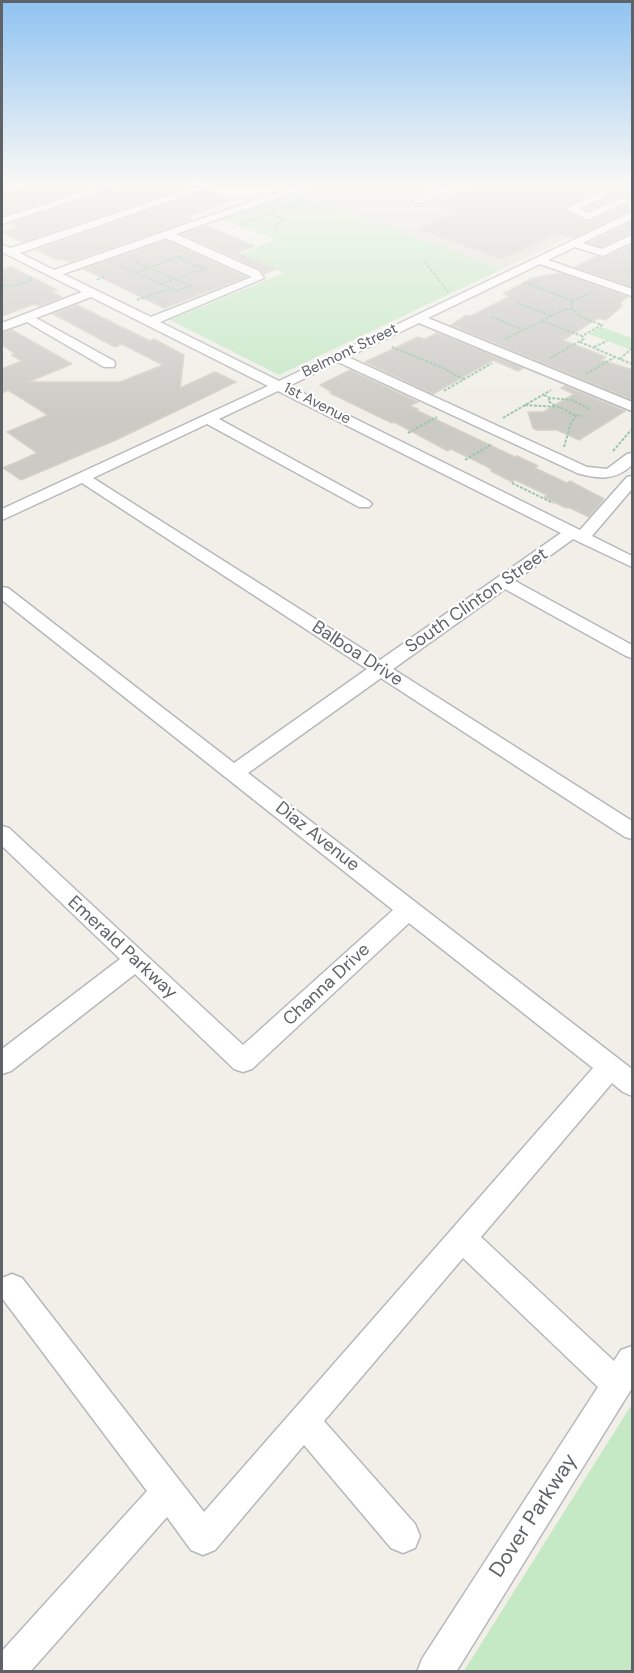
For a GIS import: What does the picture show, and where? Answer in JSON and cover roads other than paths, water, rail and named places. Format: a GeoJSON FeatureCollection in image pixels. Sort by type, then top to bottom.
{"type":"FeatureCollection","features":[{"type":"Feature","properties":{"kind":"street","name":"1st Avenue"},"geometry":{"type":"LineString","coordinates":[[24,259],[633,562]]}},
{"type":"Feature","properties":{"kind":"street"},"geometry":{"type":"LineString","coordinates":[[53,274],[97,259]]}},
{"type":"Feature","properties":{"kind":"street"},"geometry":{"type":"LineString","coordinates":[[150,322],[258,278],[255,273],[222,259]]}},
{"type":"Feature","properties":{"kind":"street"},"geometry":{"type":"LineString","coordinates":[[539,260],[633,293]]}},
{"type":"Feature","properties":{"kind":"street","name":"Belmont Street"},"geometry":{"type":"LineString","coordinates":[[2,515],[539,260]]}},
{"type":"Feature","properties":{"kind":"street"},"geometry":{"type":"LineString","coordinates":[[2,327],[91,293]]}},
{"type":"Feature","properties":{"kind":"street"},"geometry":{"type":"LineString","coordinates":[[28,316],[34,323],[109,364]]}},
{"type":"Feature","properties":{"kind":"street"},"geometry":{"type":"LineString","coordinates":[[418,318],[633,407]]}},
{"type":"Feature","properties":{"kind":"street"},"geometry":{"type":"LineString","coordinates":[[338,357],[582,470],[597,475],[613,474],[633,458]]}},
{"type":"Feature","properties":{"kind":"street"},"geometry":{"type":"LineString","coordinates":[[208,419],[364,504]]}},
{"type":"Feature","properties":{"kind":"street","name":"Balboa Drive"},"geometry":{"type":"LineString","coordinates":[[82,477],[633,831]]}},
{"type":"Feature","properties":{"kind":"street","name":"South Clinton Street"},"geometry":{"type":"LineString","coordinates":[[234,773],[505,582],[578,535],[633,480]]}},
{"type":"Feature","properties":{"kind":"street"},"geometry":{"type":"LineString","coordinates":[[505,582],[633,652]]}},
{"type":"Feature","properties":{"kind":"street","name":"Diaz Avenue"},"geometry":{"type":"LineString","coordinates":[[2,592],[621,1075]]}},
{"type":"Feature","properties":{"kind":"street","name":"Emerald Parkway"},"geometry":{"type":"LineString","coordinates":[[2,834],[243,1061]]}},
{"type":"Feature","properties":{"kind":"street","name":"Channa Drive"},"geometry":{"type":"LineString","coordinates":[[243,1061],[409,909]]}},
{"type":"Feature","properties":{"kind":"street"},"geometry":{"type":"LineString","coordinates":[[2,1063],[135,961]]}},
{"type":"Feature","properties":{"kind":"street"},"geometry":{"type":"LineString","coordinates":[[12,1288],[203,1538],[462,1238],[621,1075]]}},
{"type":"Feature","properties":{"kind":"street"},"geometry":{"type":"LineString","coordinates":[[462,1238],[625,1373]]}},
{"type":"Feature","properties":{"kind":"street","name":"Dover Parkway"},"geometry":{"type":"LineString","coordinates":[[435,1671],[625,1373]]}},
{"type":"Feature","properties":{"kind":"street"},"geometry":{"type":"LineString","coordinates":[[304,1421],[404,1536]]}},
{"type":"Feature","properties":{"kind":"street"},"geometry":{"type":"LineString","coordinates":[[3,1671],[168,1492]]}}]}
